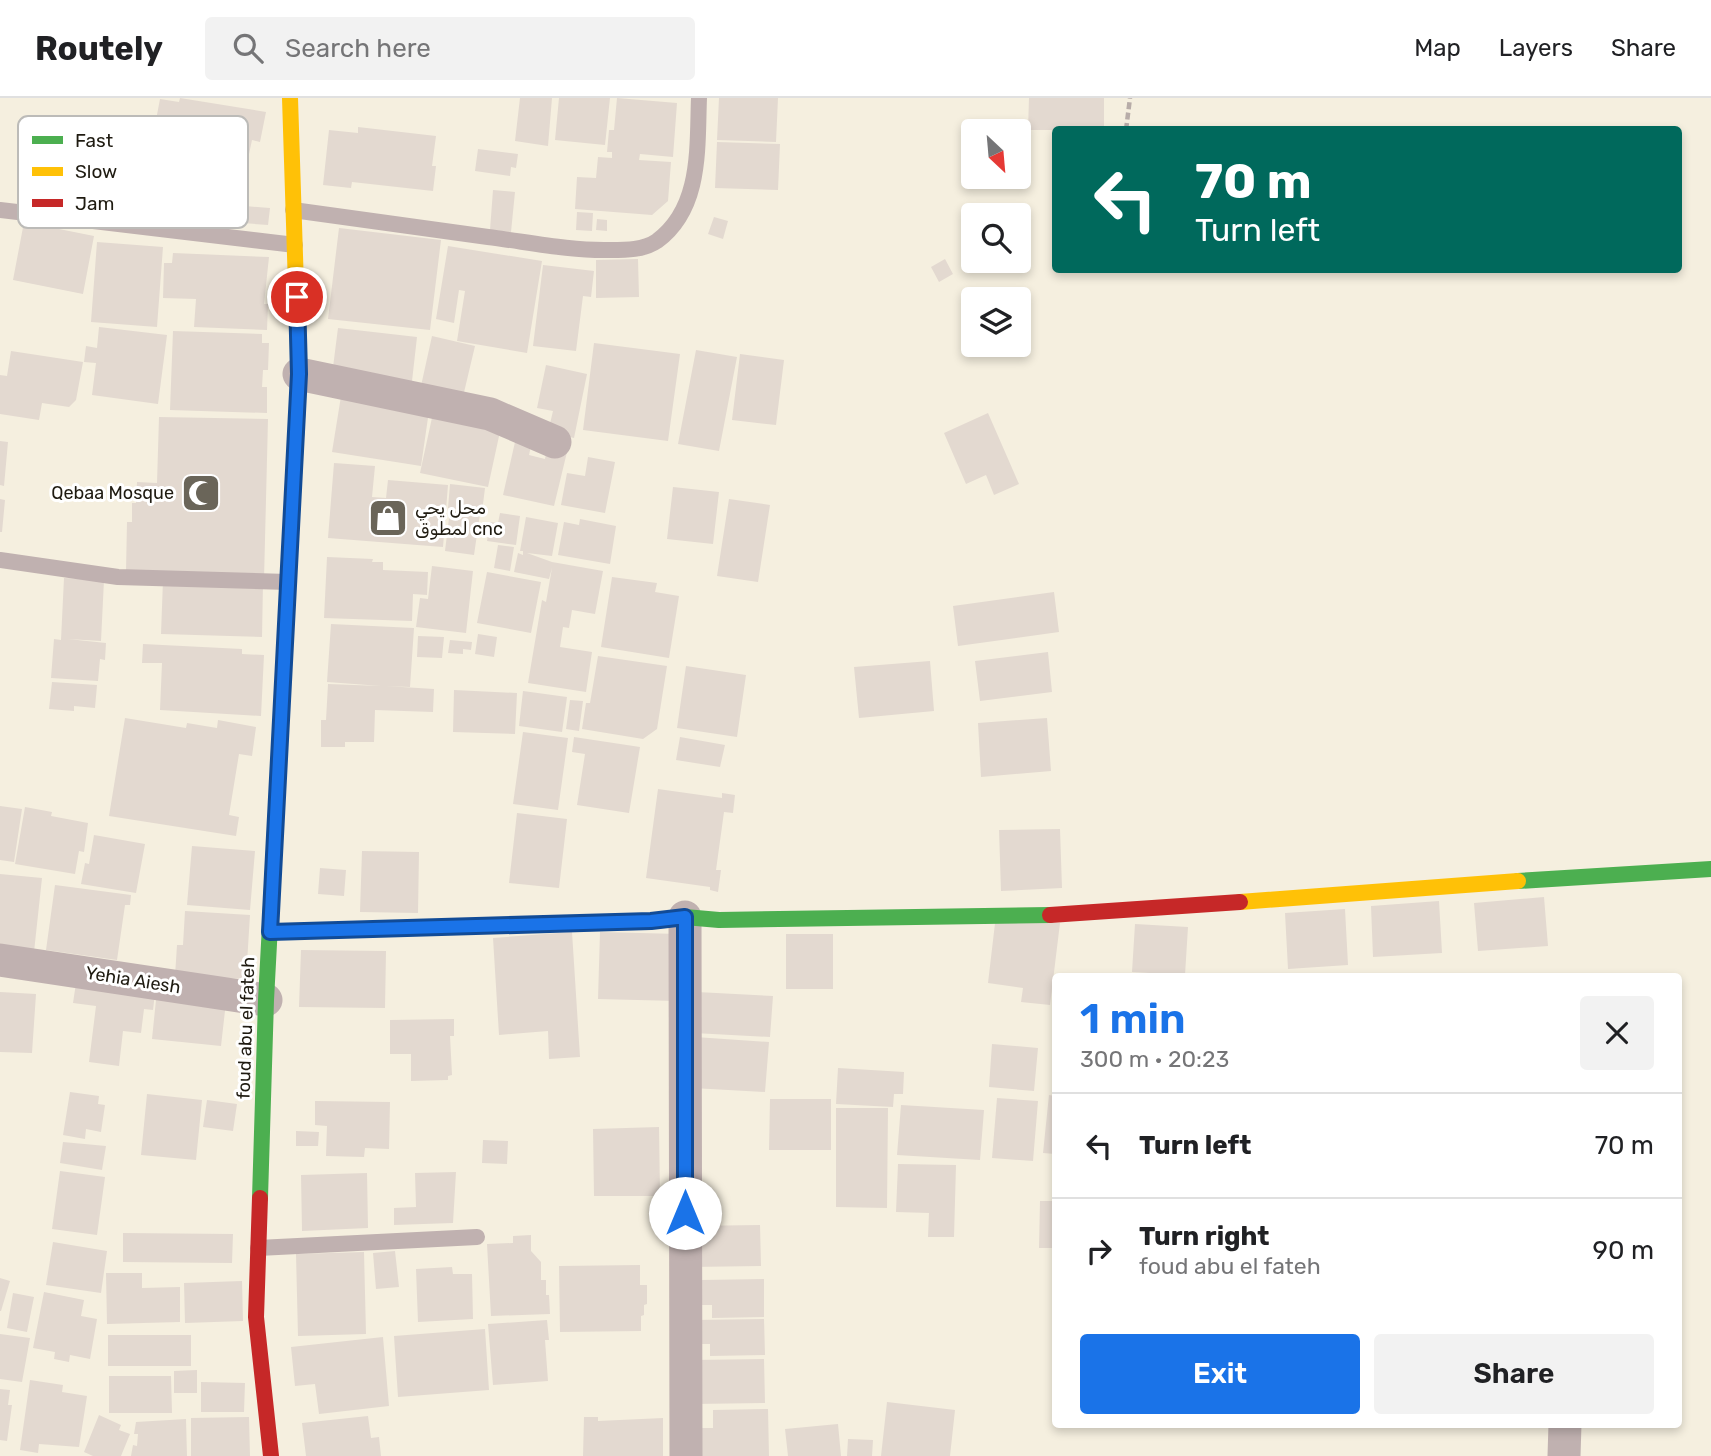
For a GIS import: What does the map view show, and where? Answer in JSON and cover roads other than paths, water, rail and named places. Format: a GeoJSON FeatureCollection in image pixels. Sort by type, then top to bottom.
{"type":"FeatureCollection","features":[{"type":"Feature","properties":{"kind":"street","name":"foud abu el fateh"},"geometry":{"type":"LineString","coordinates":[[271,1456],[256,1317],[266,1000],[299,374],[290,98]]}},
{"type":"Feature","properties":{"kind":"street"},"geometry":{"type":"LineString","coordinates":[[299,374],[490,414],[555,442]]}},
{"type":"Feature","properties":{"kind":"street"},"geometry":{"type":"LineString","coordinates":[[270,932],[637,921],[685,917],[719,920],[1079,915],[1513,881],[1711,869]]}},
{"type":"Feature","properties":{"kind":"street"},"geometry":{"type":"LineString","coordinates":[[685,917],[685,1456]]}},
{"type":"Feature","properties":{"kind":"street","name":"Yehia Aiesh"},"geometry":{"type":"LineString","coordinates":[[0,960],[266,1000]]}},
{"type":"Feature","properties":{"kind":"street"},"geometry":{"type":"LineString","coordinates":[[1564,1456],[1565,1428]]}},
{"type":"Feature","properties":{"kind":"lane"},"geometry":{"type":"LineString","coordinates":[[293,210],[559,247],[608,250],[638,248],[655,242],[668,231],[691,192],[696,171],[699,98]]}},
{"type":"Feature","properties":{"kind":"lane"},"geometry":{"type":"LineString","coordinates":[[0,209],[18,211]]}},
{"type":"Feature","properties":{"kind":"lane"},"geometry":{"type":"LineString","coordinates":[[156,228],[295,245]]}},
{"type":"Feature","properties":{"kind":"lane"},"geometry":{"type":"LineString","coordinates":[[0,560],[118,577],[290,582]]}},
{"type":"Feature","properties":{"kind":"lane"},"geometry":{"type":"LineString","coordinates":[[258,1248],[477,1237]]}},
{"type":"Feature","properties":{"kind":"place","name":"Qebaa Mosque"},"geometry":{"type":"Point","coordinates":[201,493]}},
{"type":"Feature","properties":{"kind":"place","name":"محل يحي لمطوق cnc"},"geometry":{"type":"Point","coordinates":[388,518]}}]}
